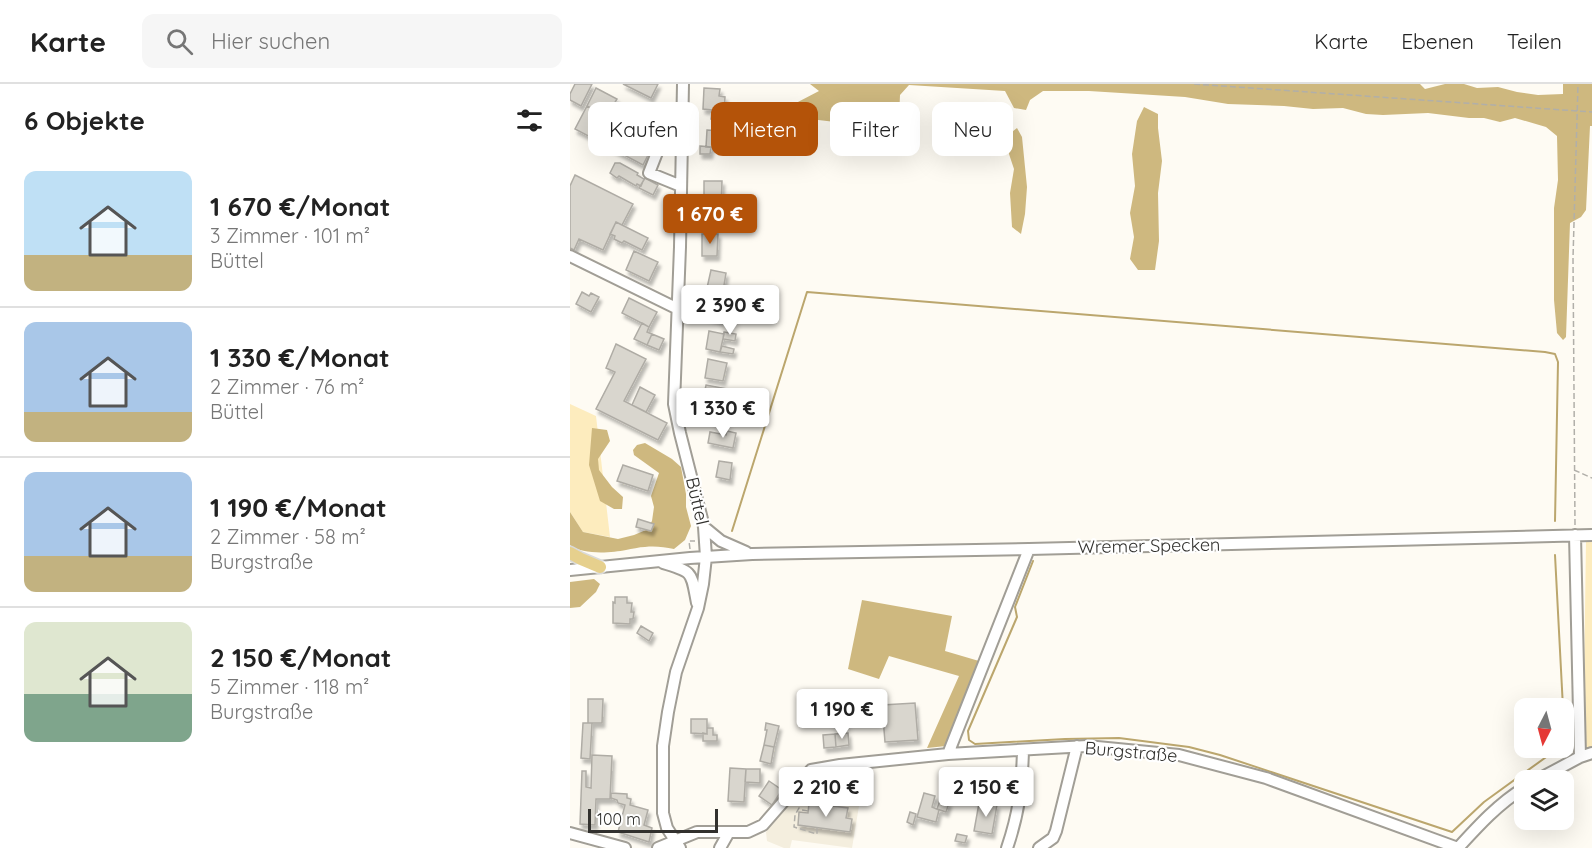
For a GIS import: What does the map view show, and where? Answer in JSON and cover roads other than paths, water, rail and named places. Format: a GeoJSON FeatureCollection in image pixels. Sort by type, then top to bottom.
{"type":"FeatureCollection","features":[{"type":"Feature","properties":{"kind":"main road"},"geometry":{"type":"LineString","coordinates":[[570,553],[600,567]]}},
{"type":"Feature","properties":{"kind":"street","name":"Büttel"},"geometry":{"type":"LineString","coordinates":[[677,844],[663,813],[663,746],[676,672],[698,608],[706,557],[704,527],[674,404],[683,84]]}},
{"type":"Feature","properties":{"kind":"street"},"geometry":{"type":"LineString","coordinates":[[656,156],[649,173],[681,186]]}},
{"type":"Feature","properties":{"kind":"street"},"geometry":{"type":"LineString","coordinates":[[570,256],[678,309]]}},
{"type":"Feature","properties":{"kind":"street"},"geometry":{"type":"LineString","coordinates":[[704,527],[721,541],[752,554]]}},
{"type":"Feature","properties":{"kind":"street"},"geometry":{"type":"LineString","coordinates":[[1575,535],[1580,757]]}},
{"type":"Feature","properties":{"kind":"street","name":"Wremer Specken"},"geometry":{"type":"LineString","coordinates":[[570,570],[752,554],[1592,535]]}},
{"type":"Feature","properties":{"kind":"street"},"geometry":{"type":"LineString","coordinates":[[948,754],[1029,549]]}},
{"type":"Feature","properties":{"kind":"street"},"geometry":{"type":"LineString","coordinates":[[657,562],[689,573],[693,580],[698,608]]}},
{"type":"Feature","properties":{"kind":"street","name":"Burgstraße"},"geometry":{"type":"LineString","coordinates":[[658,848],[677,844],[697,832],[748,832],[763,825],[811,770],[948,754],[1087,746],[1179,755],[1266,778],[1458,848]]}},
{"type":"Feature","properties":{"kind":"street"},"geometry":{"type":"LineString","coordinates":[[1039,848],[1053,838],[1056,831],[1077,747]]}},
{"type":"Feature","properties":{"kind":"street"},"geometry":{"type":"LineString","coordinates":[[1007,848],[1020,800],[1023,750]]}},
{"type":"Feature","properties":{"kind":"street"},"geometry":{"type":"LineString","coordinates":[[1556,770],[1592,753]]}},
{"type":"Feature","properties":{"kind":"street"},"geometry":{"type":"LineString","coordinates":[[1458,848],[1486,818],[1514,795]]}},
{"type":"Feature","properties":{"kind":"street"},"geometry":{"type":"LineString","coordinates":[[570,832],[625,848]]}},
{"type":"Feature","properties":{"kind":"street"},"geometry":{"type":"LineString","coordinates":[[720,848],[729,832]]}},
{"type":"Feature","properties":{"kind":"waterway"},"geometry":{"type":"LineString","coordinates":[[732,531],[807,292],[1555,354],[1558,362],[1555,521]]}},
{"type":"Feature","properties":{"kind":"waterway"},"geometry":{"type":"LineString","coordinates":[[1555,555],[1562,698]]}},
{"type":"Feature","properties":{"kind":"waterway"},"geometry":{"type":"LineString","coordinates":[[1033,561],[1015,607],[1017,617],[968,731],[969,740],[975,744],[1119,738],[1189,747],[1220,755],[1452,832],[1484,802],[1545,758]]}}]}
